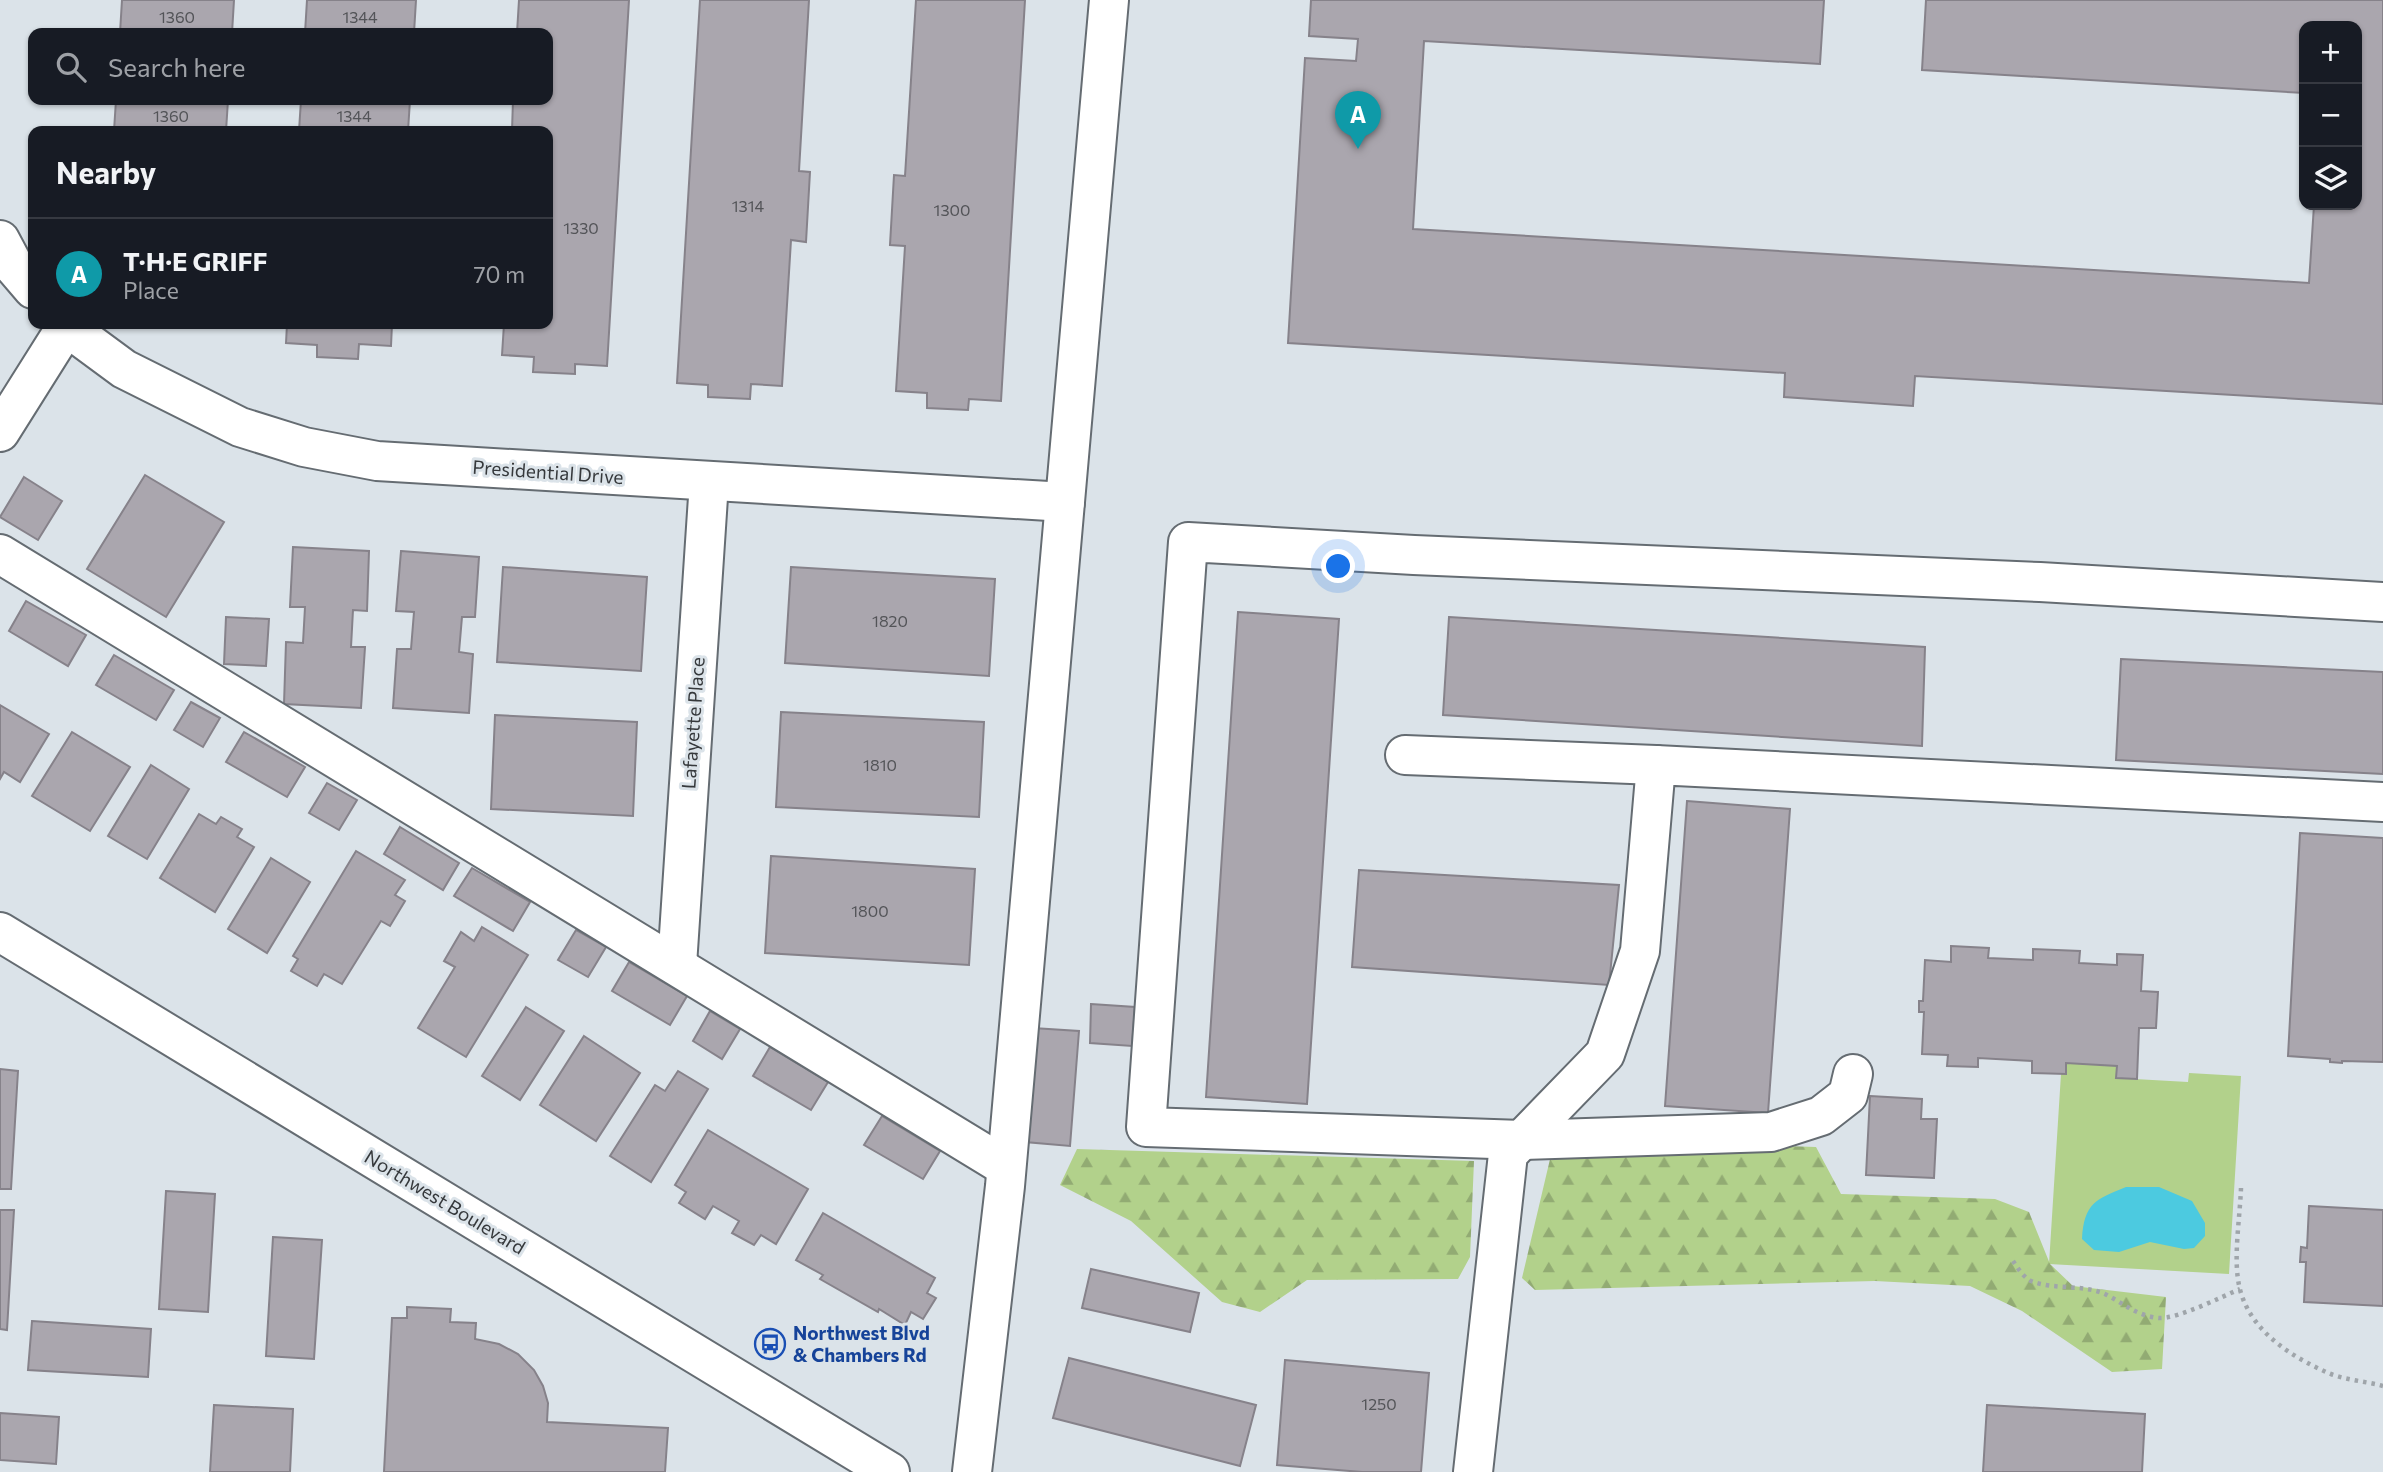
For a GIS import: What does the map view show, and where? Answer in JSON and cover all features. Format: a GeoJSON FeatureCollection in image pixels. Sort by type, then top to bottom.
{"type":"FeatureCollection","features":[{"type":"Feature","properties":{"kind":"street"},"geometry":{"type":"LineString","coordinates":[[972,1472],[1006,1167],[1109,0]]}},
{"type":"Feature","properties":{"kind":"street"},"geometry":{"type":"LineString","coordinates":[[0,240],[15,268],[28,283]]}},
{"type":"Feature","properties":{"kind":"street"},"geometry":{"type":"LineString","coordinates":[[5,412],[61,329]]}},
{"type":"Feature","properties":{"kind":"street","name":"Presidential Drive"},"geometry":{"type":"LineString","coordinates":[[69,329],[124,369],[240,427],[304,447],[377,461],[1065,502]]}},
{"type":"Feature","properties":{"kind":"street","name":"Lafayette Place"},"geometry":{"type":"LineString","coordinates":[[677,965],[709,482]]}},
{"type":"Feature","properties":{"kind":"street"},"geometry":{"type":"LineString","coordinates":[[1853,1074],[1848,1096],[1821,1116],[1770,1132],[1522,1140],[1146,1126],[1188,542],[2383,601]]}},
{"type":"Feature","properties":{"kind":"street"},"geometry":{"type":"LineString","coordinates":[[0,554],[1006,1167]]}},
{"type":"Feature","properties":{"kind":"street"},"geometry":{"type":"LineString","coordinates":[[1405,755],[2383,802]]}},
{"type":"Feature","properties":{"kind":"street"},"geometry":{"type":"LineString","coordinates":[[1473,1472],[1508,1154],[1605,1054],[1640,951],[1656,765]]}},
{"type":"Feature","properties":{"kind":"street","name":"Northwest Boulevard"},"geometry":{"type":"LineString","coordinates":[[0,932],[890,1472]]}},
{"type":"Feature","properties":{"kind":"path"},"geometry":{"type":"LineString","coordinates":[[2241,1188],[2237,1278],[2251,1318],[2275,1343],[2328,1373],[2383,1387]]}},
{"type":"Feature","properties":{"kind":"path"},"geometry":{"type":"LineString","coordinates":[[2013,1261],[2026,1279],[2041,1284],[2103,1293],[2139,1314],[2161,1318],[2196,1308],[2240,1289]]}},
{"type":"Feature","properties":{"kind":"green space"},"geometry":{"type":"Polygon","coordinates":[[[2066,1063],[2117,1066],[2117,1078],[2188,1082],[2189,1073],[2241,1076],[2229,1274],[2049,1264],[2061,1074],[2066,1074],[2066,1063]]]}},
{"type":"Feature","properties":{"kind":"green space"},"geometry":{"type":"Polygon","coordinates":[[[1555,1138],[1816,1147],[1841,1194],[1995,1199],[2029,1212],[2050,1264],[2073,1286],[2166,1297],[2162,1369],[2112,1372],[2022,1311],[1970,1286],[1875,1281],[1535,1290],[1522,1278],[1555,1138]]]}},
{"type":"Feature","properties":{"kind":"green space"},"geometry":{"type":"Polygon","coordinates":[[[1077,1149],[1474,1161],[1470,1257],[1458,1279],[1307,1280],[1260,1312],[1222,1302],[1131,1221],[1060,1185],[1077,1149]]]}},
{"type":"Feature","properties":{"kind":"water"},"geometry":{"type":"Polygon","coordinates":[[[2126,1187],[2159,1187],[2192,1201],[2205,1223],[2205,1236],[2194,1248],[2184,1249],[2150,1242],[2119,1252],[2094,1250],[2082,1239],[2089,1210],[2099,1199],[2126,1187]]]}},
{"type":"Feature","properties":{"kind":"building"},"geometry":{"type":"Polygon","coordinates":[[[122,0],[234,0],[232,28],[120,28],[122,0]]]}},
{"type":"Feature","properties":{"kind":"building"},"geometry":{"type":"Polygon","coordinates":[[[307,0],[416,0],[414,28],[305,28],[307,0]]]}},
{"type":"Feature","properties":{"kind":"building"},"geometry":{"type":"Polygon","coordinates":[[[519,0],[629,0],[607,366],[575,364],[575,374],[533,372],[534,357],[502,355],[504,329],[553,329],[553,126],[512,126],[513,105],[553,105],[553,28],[517,28],[519,0]]]}},
{"type":"Feature","properties":{"kind":"building"},"geometry":{"type":"Polygon","coordinates":[[[700,0],[809,0],[799,171],[810,172],[806,242],[791,240],[782,386],[751,384],[750,399],[708,397],[708,385],[677,383],[700,0]]]}},
{"type":"Feature","properties":{"kind":"building"},"geometry":{"type":"Polygon","coordinates":[[[916,0],[1025,0],[1001,401],[969,399],[968,410],[927,408],[927,393],[896,391],[905,246],[890,245],[894,175],[905,176],[916,0]]]}},
{"type":"Feature","properties":{"kind":"building"},"geometry":{"type":"Polygon","coordinates":[[[1311,0],[1824,0],[1820,64],[1424,41],[1413,229],[2309,283],[2314,210],[2362,210],[2362,21],[2299,21],[2299,93],[1922,70],[1926,0],[2383,0],[2383,404],[1915,376],[1913,406],[1784,397],[1785,373],[1288,343],[1305,58],[1356,61],[1358,39],[1309,36],[1311,0]]]}},
{"type":"Feature","properties":{"kind":"building"},"geometry":{"type":"Polygon","coordinates":[[[116,105],[228,105],[226,126],[114,126],[116,105]]]}},
{"type":"Feature","properties":{"kind":"building"},"geometry":{"type":"Polygon","coordinates":[[[301,105],[410,105],[408,126],[299,126],[301,105]]]}},
{"type":"Feature","properties":{"kind":"building"},"geometry":{"type":"Polygon","coordinates":[[[287,329],[392,329],[391,346],[359,344],[358,359],[317,357],[317,345],[286,343],[287,329]]]}},
{"type":"Feature","properties":{"kind":"building"},"geometry":{"type":"Polygon","coordinates":[[[145,475],[224,522],[166,617],[87,569],[145,475]]]}},
{"type":"Feature","properties":{"kind":"building"},"geometry":{"type":"Polygon","coordinates":[[[24,477],[62,501],[38,540],[0,517],[24,477]]]}},
{"type":"Feature","properties":{"kind":"building"},"geometry":{"type":"Polygon","coordinates":[[[293,547],[369,551],[367,611],[353,610],[351,647],[365,647],[361,708],[284,704],[286,642],[303,643],[305,607],[290,607],[293,547]]]}},
{"type":"Feature","properties":{"kind":"building"},"geometry":{"type":"Polygon","coordinates":[[[401,551],[479,557],[475,617],[462,617],[459,652],[473,654],[469,713],[393,708],[397,649],[411,649],[414,612],[396,611],[401,551]]]}},
{"type":"Feature","properties":{"kind":"building"},"geometry":{"type":"Polygon","coordinates":[[[503,567],[647,577],[641,671],[497,662],[503,567]]]}},
{"type":"Feature","properties":{"kind":"building"},"geometry":{"type":"Polygon","coordinates":[[[791,567],[995,579],[989,676],[785,663],[791,567]]]}},
{"type":"Feature","properties":{"kind":"building"},"geometry":{"type":"Polygon","coordinates":[[[26,601],[86,635],[68,666],[9,631],[26,601]]]}},
{"type":"Feature","properties":{"kind":"building"},"geometry":{"type":"Polygon","coordinates":[[[1238,612],[1339,619],[1307,1104],[1206,1097],[1238,612]]]}},
{"type":"Feature","properties":{"kind":"building"},"geometry":{"type":"Polygon","coordinates":[[[226,617],[269,619],[266,666],[224,664],[226,617]]]}},
{"type":"Feature","properties":{"kind":"building"},"geometry":{"type":"Polygon","coordinates":[[[1449,617],[1925,647],[1922,746],[1443,715],[1449,617]]]}},
{"type":"Feature","properties":{"kind":"building"},"geometry":{"type":"Polygon","coordinates":[[[114,655],[174,690],[156,720],[96,685],[114,655]]]}},
{"type":"Feature","properties":{"kind":"building"},"geometry":{"type":"Polygon","coordinates":[[[2121,659],[2383,672],[2383,774],[2116,760],[2121,659]]]}},
{"type":"Feature","properties":{"kind":"building"},"geometry":{"type":"Polygon","coordinates":[[[191,702],[220,718],[203,747],[174,730],[191,702]]]}},
{"type":"Feature","properties":{"kind":"building"},"geometry":{"type":"Polygon","coordinates":[[[0,705],[49,734],[20,782],[4,772],[0,779],[0,705]]]}},
{"type":"Feature","properties":{"kind":"building"},"geometry":{"type":"Polygon","coordinates":[[[781,712],[984,722],[979,817],[776,807],[781,712]]]}},
{"type":"Feature","properties":{"kind":"building"},"geometry":{"type":"Polygon","coordinates":[[[495,715],[637,722],[633,816],[491,809],[495,715]]]}},
{"type":"Feature","properties":{"kind":"building"},"geometry":{"type":"Polygon","coordinates":[[[72,732],[130,767],[90,831],[32,796],[72,732]]]}},
{"type":"Feature","properties":{"kind":"building"},"geometry":{"type":"Polygon","coordinates":[[[244,732],[305,767],[287,797],[226,762],[244,732]]]}},
{"type":"Feature","properties":{"kind":"building"},"geometry":{"type":"Polygon","coordinates":[[[151,765],[189,789],[147,859],[108,836],[151,765]]]}},
{"type":"Feature","properties":{"kind":"building"},"geometry":{"type":"Polygon","coordinates":[[[327,783],[357,800],[339,830],[309,813],[327,783]]]}},
{"type":"Feature","properties":{"kind":"building"},"geometry":{"type":"Polygon","coordinates":[[[1687,801],[1790,809],[1768,1113],[1665,1106],[1687,801]]]}},
{"type":"Feature","properties":{"kind":"building"},"geometry":{"type":"Polygon","coordinates":[[[199,814],[216,824],[221,817],[242,829],[237,837],[254,847],[215,912],[160,878],[199,814]]]}},
{"type":"Feature","properties":{"kind":"building"},"geometry":{"type":"Polygon","coordinates":[[[400,827],[459,863],[443,890],[384,854],[400,827]]]}},
{"type":"Feature","properties":{"kind":"building"},"geometry":{"type":"Polygon","coordinates":[[[2300,833],[2383,838],[2383,1062],[2342,1063],[2330,1062],[2330,1059],[2288,1056],[2300,833]]]}},
{"type":"Feature","properties":{"kind":"building"},"geometry":{"type":"Polygon","coordinates":[[[356,851],[405,880],[395,895],[405,901],[390,926],[381,921],[342,984],[324,974],[317,986],[291,971],[298,959],[293,956],[356,851]]]}},
{"type":"Feature","properties":{"kind":"building"},"geometry":{"type":"Polygon","coordinates":[[[771,856],[975,869],[969,965],[765,953],[771,856]]]}},
{"type":"Feature","properties":{"kind":"building"},"geometry":{"type":"Polygon","coordinates":[[[271,858],[310,882],[267,953],[228,929],[271,858]]]}},
{"type":"Feature","properties":{"kind":"building"},"geometry":{"type":"Polygon","coordinates":[[[472,868],[530,902],[513,931],[454,896],[472,868]]]}},
{"type":"Feature","properties":{"kind":"building"},"geometry":{"type":"Polygon","coordinates":[[[1359,870],[1619,885],[1609,985],[1352,967],[1359,870]]]}},
{"type":"Feature","properties":{"kind":"building"},"geometry":{"type":"Polygon","coordinates":[[[482,927],[528,955],[466,1057],[418,1028],[455,967],[444,961],[461,932],[474,941],[482,927]]]}},
{"type":"Feature","properties":{"kind":"building"},"geometry":{"type":"Polygon","coordinates":[[[576,930],[606,947],[588,977],[558,960],[576,930]]]}},
{"type":"Feature","properties":{"kind":"building"},"geometry":{"type":"Polygon","coordinates":[[[1951,946],[1989,948],[1988,958],[2033,960],[2033,949],[2080,951],[2079,963],[2117,965],[2117,954],[2143,955],[2141,991],[2158,992],[2156,1028],[2139,1028],[2137,1079],[2116,1078],[2117,1066],[2066,1063],[2066,1074],[2032,1073],[2032,1061],[1978,1058],[1978,1067],[1947,1066],[1948,1055],[1922,1054],[1924,1012],[1919,1012],[1919,1001],[1923,1001],[1925,960],[1951,962],[1951,946]]]}},
{"type":"Feature","properties":{"kind":"building"},"geometry":{"type":"Polygon","coordinates":[[[629,962],[687,996],[670,1025],[612,991],[629,962]]]}},
{"type":"Feature","properties":{"kind":"building"},"geometry":{"type":"Polygon","coordinates":[[[1091,1004],[1135,1007],[1132,1046],[1090,1043],[1091,1004]]]}},
{"type":"Feature","properties":{"kind":"building"},"geometry":{"type":"Polygon","coordinates":[[[526,1007],[564,1031],[520,1100],[482,1076],[526,1007]]]}},
{"type":"Feature","properties":{"kind":"building"},"geometry":{"type":"Polygon","coordinates":[[[710,1011],[740,1029],[722,1059],[693,1041],[710,1011]]]}},
{"type":"Feature","properties":{"kind":"building"},"geometry":{"type":"Polygon","coordinates":[[[1033,1028],[1079,1031],[1070,1146],[1025,1142],[1033,1028]]]}},
{"type":"Feature","properties":{"kind":"building"},"geometry":{"type":"Polygon","coordinates":[[[584,1036],[640,1073],[596,1141],[540,1105],[584,1036]]]}},
{"type":"Feature","properties":{"kind":"building"},"geometry":{"type":"Polygon","coordinates":[[[770,1047],[828,1082],[811,1110],[753,1076],[770,1047]]]}},
{"type":"Feature","properties":{"kind":"building"},"geometry":{"type":"Polygon","coordinates":[[[0,1069],[18,1071],[11,1189],[0,1189],[0,1069]]]}},
{"type":"Feature","properties":{"kind":"building"},"geometry":{"type":"Polygon","coordinates":[[[678,1071],[708,1089],[651,1182],[610,1156],[655,1085],[665,1091],[678,1071]]]}},
{"type":"Feature","properties":{"kind":"building"},"geometry":{"type":"Polygon","coordinates":[[[1870,1096],[1922,1099],[1921,1119],[1937,1119],[1934,1178],[1866,1175],[1870,1096]]]}},
{"type":"Feature","properties":{"kind":"building"},"geometry":{"type":"Polygon","coordinates":[[[882,1116],[940,1151],[923,1179],[864,1145],[882,1116]]]}},
{"type":"Feature","properties":{"kind":"building"},"geometry":{"type":"Polygon","coordinates":[[[708,1130],[808,1189],[776,1244],[761,1235],[754,1245],[732,1233],[739,1221],[713,1206],[705,1219],[679,1203],[686,1192],[675,1185],[708,1130]]]}},
{"type":"Feature","properties":{"kind":"building"},"geometry":{"type":"Polygon","coordinates":[[[166,1191],[215,1194],[208,1312],[159,1309],[166,1191]]]}},
{"type":"Feature","properties":{"kind":"building"},"geometry":{"type":"Polygon","coordinates":[[[2309,1206],[2383,1210],[2383,1306],[2304,1302],[2306,1262],[2300,1262],[2301,1247],[2307,1248],[2309,1206]]]}},
{"type":"Feature","properties":{"kind":"building"},"geometry":{"type":"Polygon","coordinates":[[[0,1210],[14,1210],[7,1330],[0,1329],[0,1210]]]}},
{"type":"Feature","properties":{"kind":"building"},"geometry":{"type":"Polygon","coordinates":[[[823,1213],[935,1278],[927,1293],[936,1298],[923,1319],[911,1312],[905,1325],[820,1279],[823,1275],[796,1260],[823,1213]]]}},
{"type":"Feature","properties":{"kind":"building"},"geometry":{"type":"Polygon","coordinates":[[[273,1237],[322,1240],[314,1359],[266,1356],[273,1237]]]}},
{"type":"Feature","properties":{"kind":"building"},"geometry":{"type":"Polygon","coordinates":[[[1091,1269],[1199,1293],[1190,1332],[1082,1308],[1091,1269]]]}},
{"type":"Feature","properties":{"kind":"building"},"geometry":{"type":"Polygon","coordinates":[[[407,1307],[451,1309],[450,1322],[476,1323],[475,1339],[499,1344],[518,1354],[534,1370],[543,1386],[548,1403],[547,1422],[668,1428],[665,1472],[384,1472],[392,1318],[407,1318],[407,1307]]]}},
{"type":"Feature","properties":{"kind":"building"},"geometry":{"type":"Polygon","coordinates":[[[32,1321],[151,1329],[148,1377],[28,1370],[32,1321]]]}},
{"type":"Feature","properties":{"kind":"building"},"geometry":{"type":"Polygon","coordinates":[[[1069,1358],[1256,1405],[1240,1466],[1053,1418],[1069,1358]]]}},
{"type":"Feature","properties":{"kind":"building"},"geometry":{"type":"Polygon","coordinates":[[[1285,1360],[1429,1373],[1421,1472],[1362,1472],[1277,1465],[1285,1360]]]}},
{"type":"Feature","properties":{"kind":"building"},"geometry":{"type":"Polygon","coordinates":[[[214,1405],[293,1409],[290,1472],[210,1472],[214,1405]]]}},
{"type":"Feature","properties":{"kind":"building"},"geometry":{"type":"Polygon","coordinates":[[[1987,1405],[2145,1414],[2142,1472],[1983,1472],[1987,1405]]]}},
{"type":"Feature","properties":{"kind":"building"},"geometry":{"type":"Polygon","coordinates":[[[0,1413],[59,1417],[56,1464],[0,1460],[0,1413]]]}},
{"type":"Feature","properties":{"kind":"place","name":"T·H·E GRIFF"},"geometry":{"type":"Point","coordinates":[1358,149]}},
{"type":"Feature","properties":{"kind":"place","name":"Northwest Blvd & Chambers Rd"},"geometry":{"type":"Point","coordinates":[770,1344]}}]}
